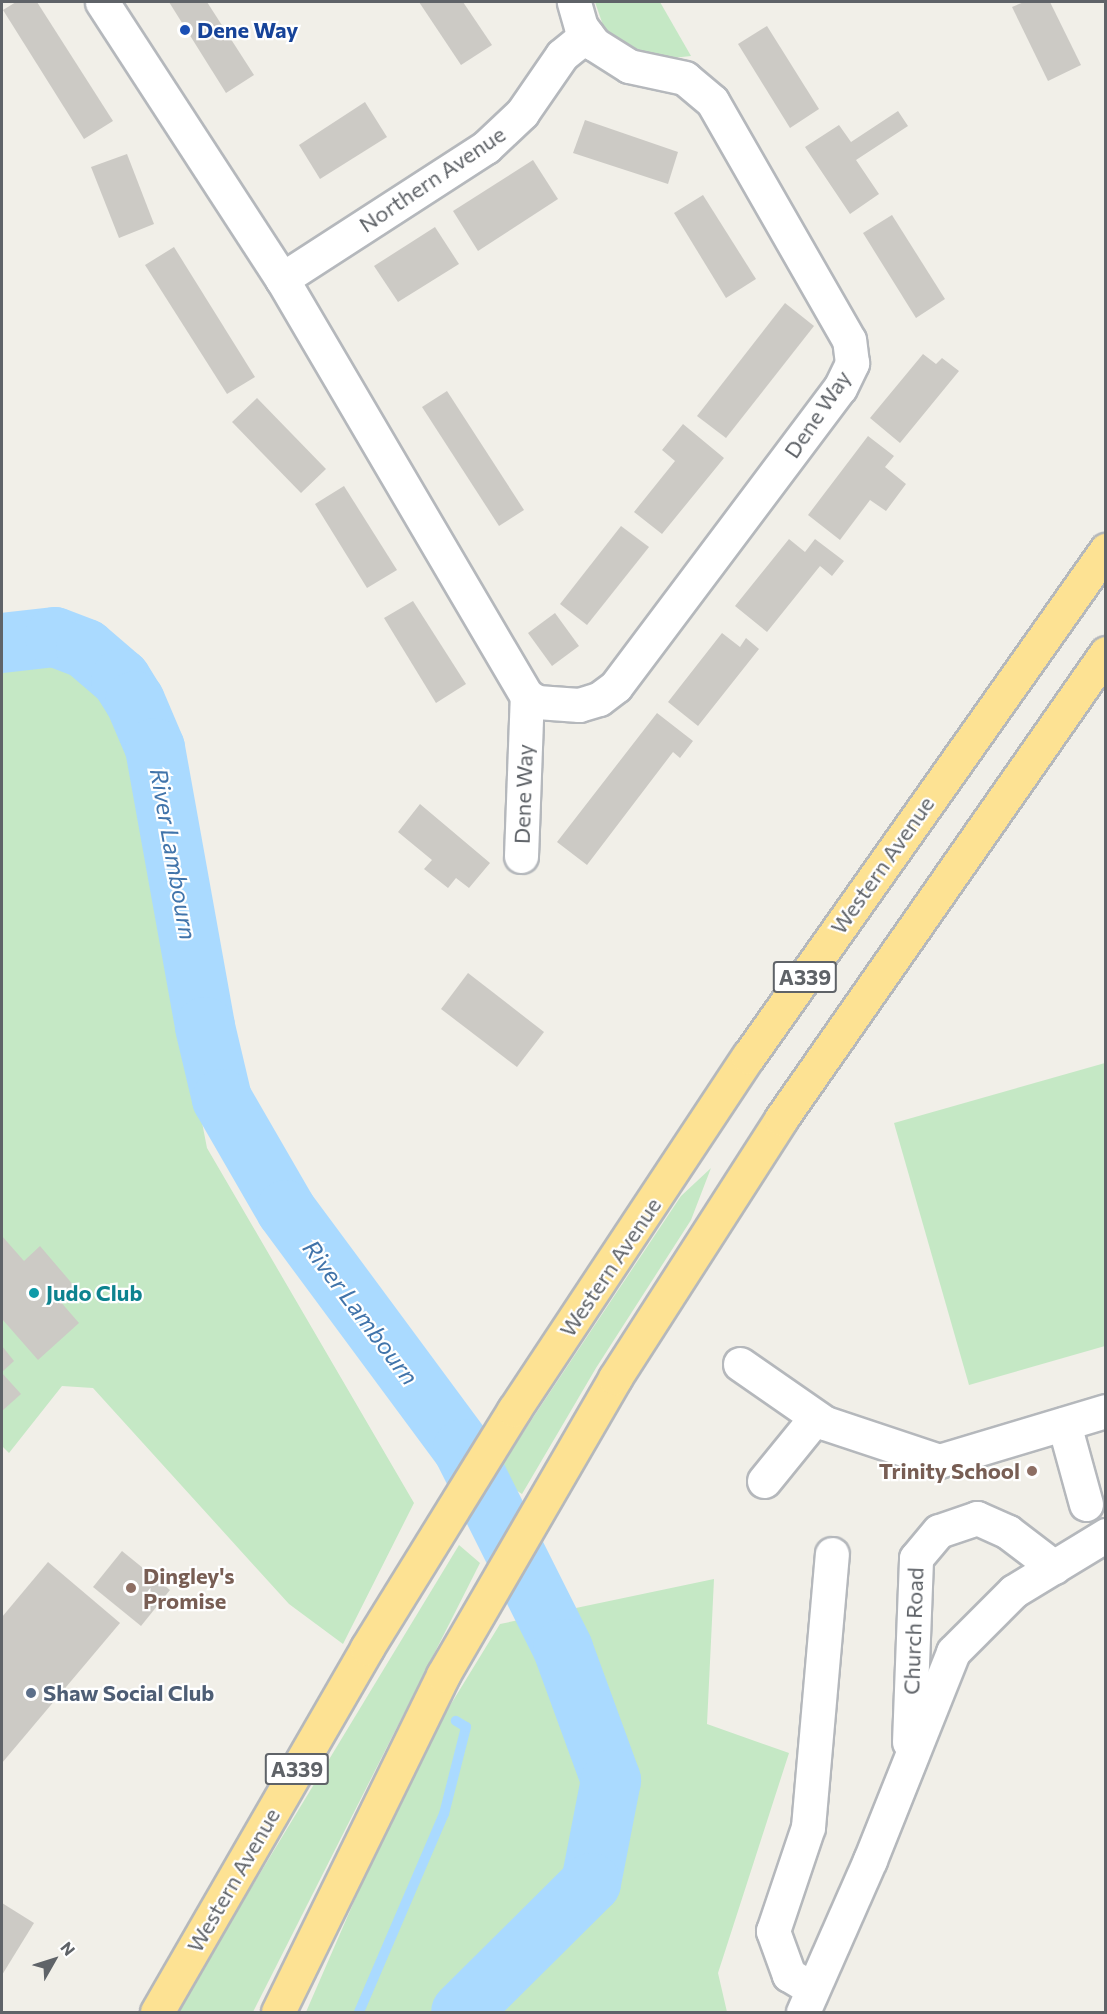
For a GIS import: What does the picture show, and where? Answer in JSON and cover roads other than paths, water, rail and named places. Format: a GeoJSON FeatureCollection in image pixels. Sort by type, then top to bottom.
{"type":"FeatureCollection","features":[{"type":"Feature","properties":{"kind":"highway","name":"Western Avenue"},"geometry":{"type":"LineString","coordinates":[[157,2013],[440,1528],[514,1410],[748,1057],[1106,550]]}},
{"type":"Feature","properties":{"kind":"highway","name":"A339"},"geometry":{"type":"LineString","coordinates":[[278,2013],[443,1675],[496,1578],[567,1458],[781,1119],[1106,653]]}},
{"type":"Feature","properties":{"kind":"street"},"geometry":{"type":"LineString","coordinates":[[102,2],[282,279],[527,696]]}},
{"type":"Feature","properties":{"kind":"street"},"geometry":{"type":"LineString","coordinates":[[573,2],[587,35]]}},
{"type":"Feature","properties":{"kind":"street","name":"Northern Avenue"},"geometry":{"type":"LineString","coordinates":[[282,279],[486,147],[522,113],[562,55],[587,35]]}},
{"type":"Feature","properties":{"kind":"street","name":"Dene Way"},"geometry":{"type":"LineString","coordinates":[[521,856],[527,696],[537,702],[579,705],[599,699],[616,686],[840,388],[852,363],[849,340],[712,101],[685,78],[629,66],[594,44],[587,35]]}},
{"type":"Feature","properties":{"kind":"street"},"geometry":{"type":"LineString","coordinates":[[740,1364],[816,1417],[939,1461],[1106,1411]]}},
{"type":"Feature","properties":{"kind":"street"},"geometry":{"type":"LineString","coordinates":[[764,1481],[816,1417]]}},
{"type":"Feature","properties":{"kind":"street"},"geometry":{"type":"LineString","coordinates":[[1064,1424],[1086,1504]]}},
{"type":"Feature","properties":{"kind":"street","name":"Church Road"},"geometry":{"type":"LineString","coordinates":[[908,1764],[916,1558],[939,1531],[977,1518],[1008,1532],[1054,1566]]}},
{"type":"Feature","properties":{"kind":"street","name":"Church Road"},"geometry":{"type":"LineString","coordinates":[[807,2000],[870,1860],[953,1652],[1014,1591],[1106,1535]]}},
{"type":"Feature","properties":{"kind":"street"},"geometry":{"type":"LineString","coordinates":[[807,2000],[789,1975],[773,1931],[808,1827],[832,1554]]}},
{"type":"Feature","properties":{"kind":"waterway","name":"River Lambourn"},"geometry":{"type":"LineString","coordinates":[[2,643],[55,637],[86,649],[121,679],[135,701],[155,748],[205,1027],[222,1099],[286,1210],[463,1449],[563,1649],[611,1780],[591,1883],[461,2012]]}},
{"type":"Feature","properties":{"kind":"waterway"},"geometry":{"type":"LineString","coordinates":[[359,2012],[444,1814],[466,1727],[456,1721]]}},
{"type":"Feature","properties":{"kind":"place","name":"Dene Way"},"geometry":{"type":"Point","coordinates":[185,30]}},
{"type":"Feature","properties":{"kind":"place","name":"Judo Club"},"geometry":{"type":"Point","coordinates":[34,1293]}},
{"type":"Feature","properties":{"kind":"place","name":"Trinity School"},"geometry":{"type":"Point","coordinates":[1032,1471]}},
{"type":"Feature","properties":{"kind":"place","name":"Dingley's Promise"},"geometry":{"type":"Point","coordinates":[131,1588]}},
{"type":"Feature","properties":{"kind":"place","name":"Shaw Social Club"},"geometry":{"type":"Point","coordinates":[31,1693]}}]}
